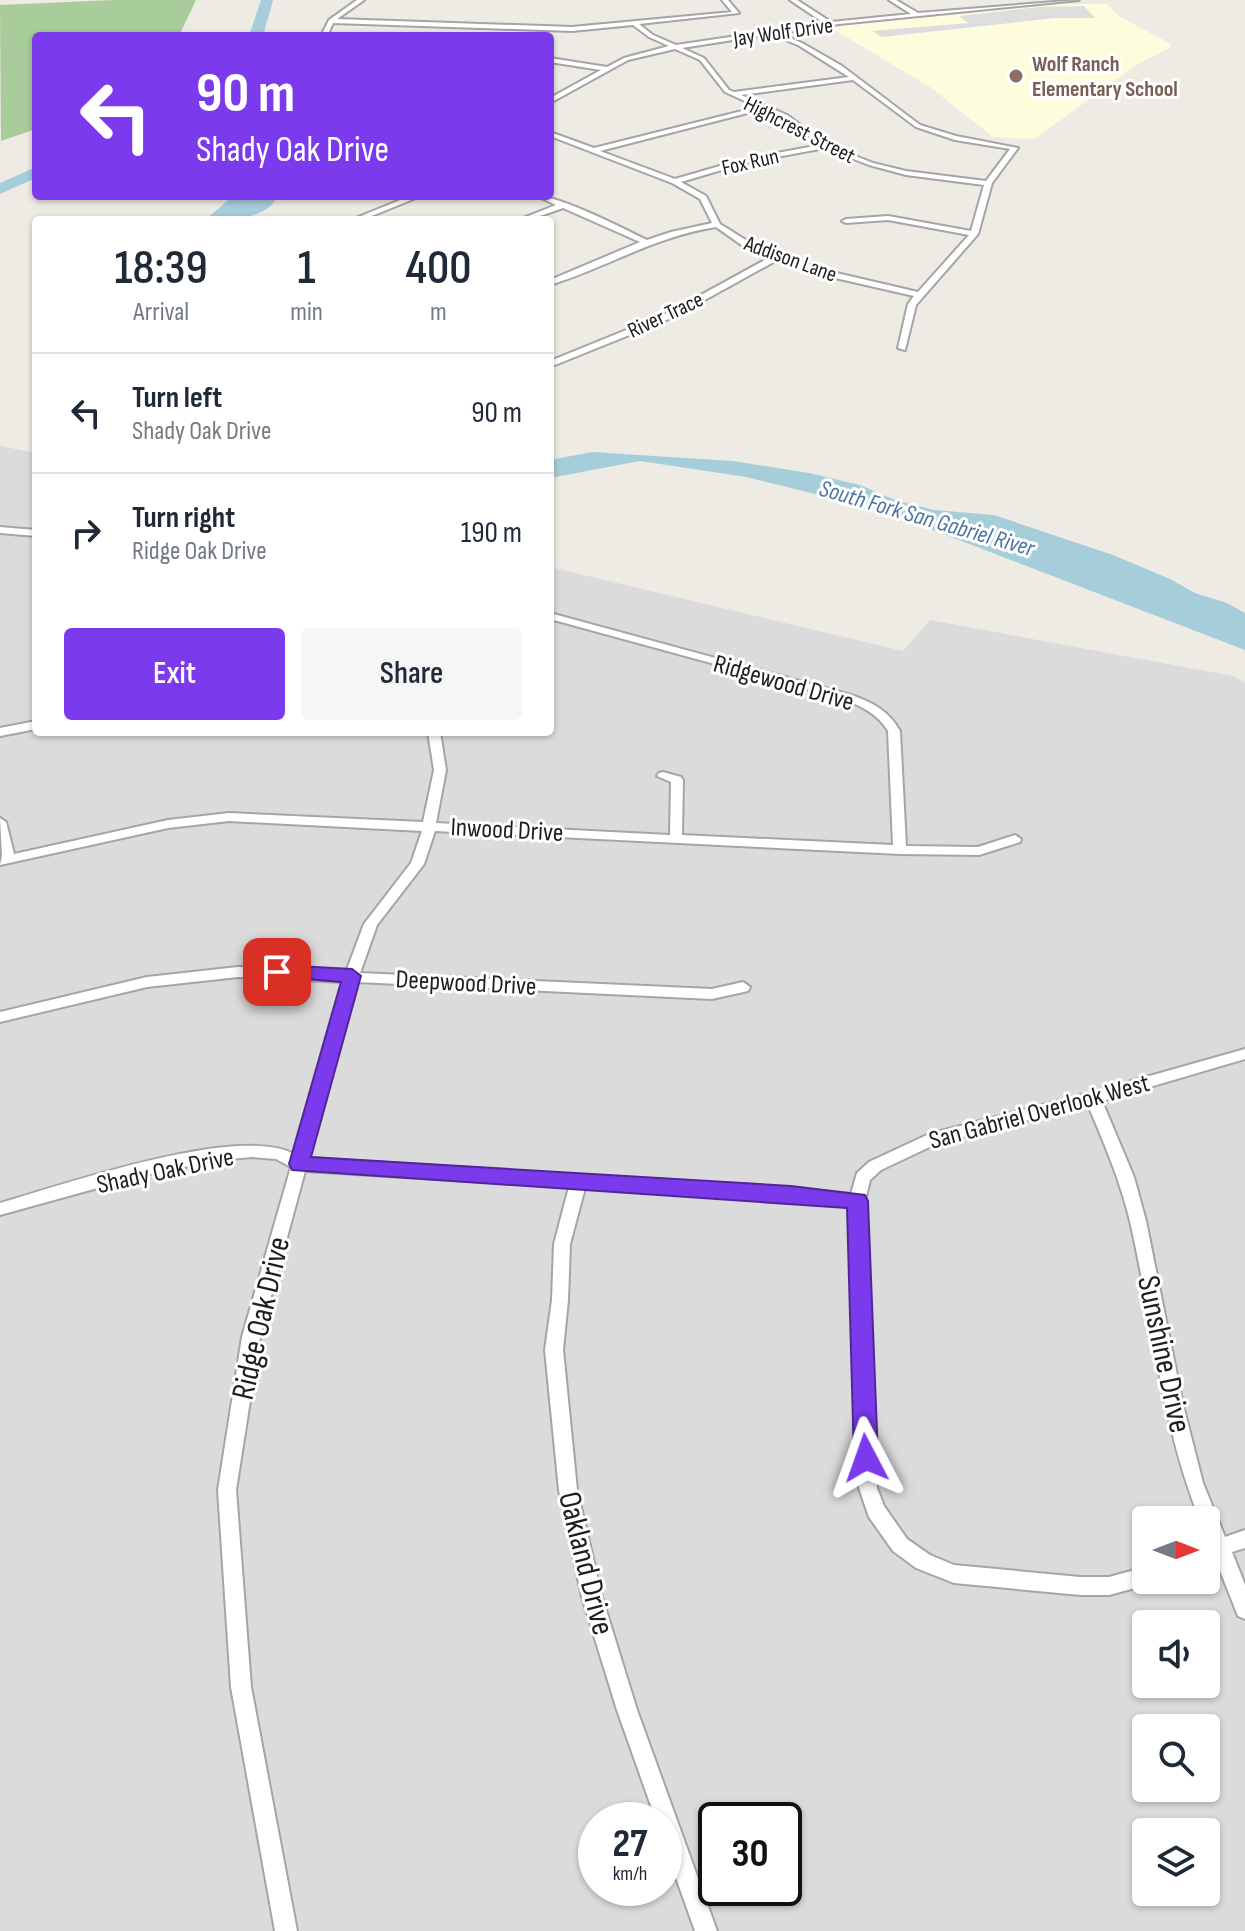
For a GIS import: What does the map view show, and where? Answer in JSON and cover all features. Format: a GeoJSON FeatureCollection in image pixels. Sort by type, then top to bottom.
{"type":"FeatureCollection","features":[{"type":"Feature","properties":{"kind":"street"},"geometry":{"type":"LineString","coordinates":[[326,32],[331,21],[361,0]]}},
{"type":"Feature","properties":{"kind":"street"},"geometry":{"type":"LineString","coordinates":[[331,21],[572,29],[736,13],[725,0]]}},
{"type":"Feature","properties":{"kind":"street"},"geometry":{"type":"LineString","coordinates":[[793,0],[829,23]]}},
{"type":"Feature","properties":{"kind":"street"},"geometry":{"type":"LineString","coordinates":[[892,0],[916,14]]}},
{"type":"Feature","properties":{"kind":"street"},"geometry":{"type":"LineString","coordinates":[[996,0],[1005,5]]}},
{"type":"Feature","properties":{"kind":"street","name":"Jay Wolf Drive"},"geometry":{"type":"LineString","coordinates":[[554,99],[626,59],[674,47],[829,23],[1076,0]]}},
{"type":"Feature","properties":{"kind":"street","name":"Highcrest Street"},"geometry":{"type":"LineString","coordinates":[[636,25],[709,64],[720,84],[732,94],[794,121],[826,146],[906,173],[988,183]]}},
{"type":"Feature","properties":{"kind":"street"},"geometry":{"type":"LineString","coordinates":[[770,32],[800,44],[854,78],[918,126],[955,138],[1015,148],[988,183],[974,234],[919,295],[908,313],[902,348]]}},
{"type":"Feature","properties":{"kind":"street"},"geometry":{"type":"LineString","coordinates":[[554,61],[607,69]]}},
{"type":"Feature","properties":{"kind":"street"},"geometry":{"type":"LineString","coordinates":[[732,94],[854,78]]}},
{"type":"Feature","properties":{"kind":"street"},"geometry":{"type":"LineString","coordinates":[[593,151],[764,107]]}},
{"type":"Feature","properties":{"kind":"street","name":"Addison Lane"},"geometry":{"type":"LineString","coordinates":[[554,136],[675,181],[703,198],[717,225],[733,237],[777,257],[868,285],[919,295]]}},
{"type":"Feature","properties":{"kind":"street","name":"Fox Run"},"geometry":{"type":"LineString","coordinates":[[675,181],[744,161],[826,146]]}},
{"type":"Feature","properties":{"kind":"street"},"geometry":{"type":"LineString","coordinates":[[365,216],[407,200]]}},
{"type":"Feature","properties":{"kind":"street"},"geometry":{"type":"LineString","coordinates":[[552,200],[644,241]]}},
{"type":"Feature","properties":{"kind":"street"},"geometry":{"type":"LineString","coordinates":[[533,216],[565,205]]}},
{"type":"Feature","properties":{"kind":"street"},"geometry":{"type":"LineString","coordinates":[[846,221],[888,218],[974,234]]}},
{"type":"Feature","properties":{"kind":"street"},"geometry":{"type":"LineString","coordinates":[[554,281],[672,231],[717,225]]}},
{"type":"Feature","properties":{"kind":"street","name":"River Trace"},"geometry":{"type":"LineString","coordinates":[[554,362],[671,315],[777,257]]}},
{"type":"Feature","properties":{"kind":"street"},"geometry":{"type":"LineString","coordinates":[[0,530],[32,533]]}},
{"type":"Feature","properties":{"kind":"street","name":"Ridgewood Drive"},"geometry":{"type":"LineString","coordinates":[[554,617],[847,697],[872,707],[889,721],[894,731],[900,850]]}},
{"type":"Feature","properties":{"kind":"street"},"geometry":{"type":"LineString","coordinates":[[0,732],[32,726]]}},
{"type":"Feature","properties":{"kind":"street","name":"Ridge Oak Drive"},"geometry":{"type":"LineString","coordinates":[[286,1931],[241,1687],[227,1490],[251,1337],[352,976],[371,924],[417,864],[431,825],[440,770],[435,736]]}},
{"type":"Feature","properties":{"kind":"street"},"geometry":{"type":"LineString","coordinates":[[663,776],[677,780],[676,838]]}},
{"type":"Feature","properties":{"kind":"street","name":"Inwood Drive"},"geometry":{"type":"LineString","coordinates":[[4,860],[206,818],[282,818],[900,850],[979,851],[1015,839]]}},
{"type":"Feature","properties":{"kind":"street"},"geometry":{"type":"LineString","coordinates":[[0,822],[4,860]]}},
{"type":"Feature","properties":{"kind":"street","name":"Deepwood Drive"},"geometry":{"type":"LineString","coordinates":[[0,1017],[147,982],[197,975],[277,972],[712,994],[743,987]]}},
{"type":"Feature","properties":{"kind":"street","name":"San Gabriel Overlook West"},"geometry":{"type":"LineString","coordinates":[[857,1201],[863,1177],[875,1166],[934,1138],[1093,1098],[1245,1054]]}},
{"type":"Feature","properties":{"kind":"street","name":"Sunshine Drive"},"geometry":{"type":"LineString","coordinates":[[1093,1098],[1126,1177],[1138,1221],[1174,1405],[1200,1506]]}},
{"type":"Feature","properties":{"kind":"street","name":"Shady Oak Drive"},"geometry":{"type":"LineString","coordinates":[[0,1209],[185,1161],[237,1152],[276,1153],[299,1164],[857,1201]]}},
{"type":"Feature","properties":{"kind":"street","name":"Oakland Drive"},"geometry":{"type":"LineString","coordinates":[[579,1181],[562,1244],[554,1350],[568,1490],[592,1597],[618,1682],[706,1931]]}},
{"type":"Feature","properties":{"kind":"street"},"geometry":{"type":"LineString","coordinates":[[857,1201],[868,1488],[876,1511],[889,1532],[923,1562],[954,1574],[1080,1586],[1109,1586],[1132,1580]]}},
{"type":"Feature","properties":{"kind":"street"},"geometry":{"type":"LineString","coordinates":[[1220,1547],[1245,1539]]}},
{"type":"Feature","properties":{"kind":"street","name":"Sunshine Drive"},"geometry":{"type":"LineString","coordinates":[[1220,1564],[1245,1609]]}},
{"type":"Feature","properties":{"kind":"shaded area","name":"Wolf Ranch Elementary School"},"geometry":{"type":"Polygon","coordinates":[[[1061,4],[1107,4],[1120,17],[1171,44],[1170,48],[1138,64],[1034,139],[993,137],[930,87],[830,27],[1061,4]]]}},
{"type":"Feature","properties":{"kind":"shaded area"},"geometry":{"type":"Polygon","coordinates":[[[1084,6],[1095,18],[1056,18],[882,37],[872,31],[968,23],[959,16],[1039,7],[1084,6]]]}},
{"type":"Feature","properties":{"kind":"shaded area"},"geometry":{"type":"Polygon","coordinates":[[[0,446],[32,452],[32,736],[554,736],[554,568],[903,651],[930,620],[1233,676],[1245,683],[1245,1931],[0,1931],[0,446]]]}},
{"type":"Feature","properties":{"kind":"green space"},"geometry":{"type":"Polygon","coordinates":[[[196,0],[181,32],[32,32],[32,130],[1,141],[0,5],[196,0]]]}},
{"type":"Feature","properties":{"kind":"water"},"geometry":{"type":"Polygon","coordinates":[[[228,200],[275,201],[252,215],[210,216],[228,200]]]}},
{"type":"Feature","properties":{"kind":"water"},"geometry":{"type":"Polygon","coordinates":[[[592,452],[733,461],[860,485],[895,500],[934,510],[994,515],[1113,555],[1170,579],[1195,593],[1210,607],[1245,621],[1245,650],[881,510],[746,477],[640,461],[554,477],[554,459],[592,452]]]}},
{"type":"Feature","properties":{"kind":"waterway","name":"South Fork San Gabriel River"},"geometry":{"type":"LineString","coordinates":[[257,32],[267,0]]}},
{"type":"Feature","properties":{"kind":"waterway","name":"South Fork San Gabriel River"},"geometry":{"type":"LineString","coordinates":[[0,189],[32,174]]}},
{"type":"Feature","properties":{"kind":"waterway","name":"South Fork San Gabriel River"},"geometry":{"type":"LineString","coordinates":[[1166,591],[1218,608],[1245,624]]}},
{"type":"Feature","properties":{"kind":"place","name":"Wolf Ranch Elementary School"},"geometry":{"type":"Point","coordinates":[1016,76]}},
{"type":"Feature","properties":{"kind":"route"},"geometry":{"type":"LineString","coordinates":[[277,972],[352,976],[299,1164],[791,1194],[857,1201],[866,1458]]}}]}
